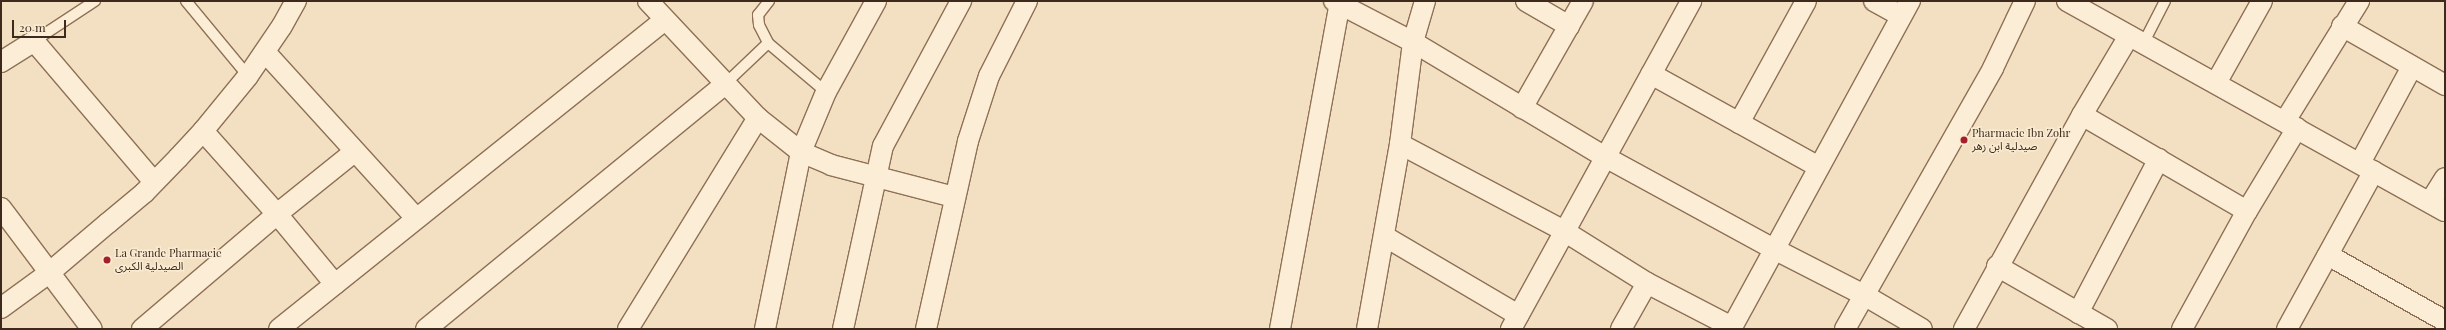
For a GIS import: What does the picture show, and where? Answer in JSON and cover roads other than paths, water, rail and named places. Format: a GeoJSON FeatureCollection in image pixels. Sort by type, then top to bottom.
{"type":"FeatureCollection","features":[{"type":"Feature","properties":{"kind":"street"},"geometry":{"type":"LineString","coordinates":[[1,308],[49,273],[154,182],[203,131],[248,76],[265,52],[296,1]]}},
{"type":"Feature","properties":{"kind":"street"},"geometry":{"type":"LineString","coordinates":[[648,1],[758,118],[801,152],[831,165],[954,198]]}},
{"type":"Feature","properties":{"kind":"street"},"geometry":{"type":"LineString","coordinates":[[765,329],[801,152],[826,92],[876,1]]}},
{"type":"Feature","properties":{"kind":"street"},"geometry":{"type":"LineString","coordinates":[[843,329],[878,178],[883,146],[961,1]]}},
{"type":"Feature","properties":{"kind":"street"},"geometry":{"type":"LineString","coordinates":[[926,329],[954,198],[968,141],[989,76],[1027,1]]}},
{"type":"Feature","properties":{"kind":"street"},"geometry":{"type":"LineString","coordinates":[[1367,329],[1400,144],[1414,42],[1425,1]]}},
{"type":"Feature","properties":{"kind":"street"},"geometry":{"type":"LineString","coordinates":[[1526,1],[1569,26]]}},
{"type":"Feature","properties":{"kind":"street"},"geometry":{"type":"LineString","coordinates":[[1522,108],[1583,1]]}},
{"type":"Feature","properties":{"kind":"street"},"geometry":{"type":"LineString","coordinates":[[1384,236],[1515,322],[1564,231],[1607,158],[1650,74],[1691,1]]}},
{"type":"Feature","properties":{"kind":"street"},"geometry":{"type":"LineString","coordinates":[[1739,123],[1806,1]]}},
{"type":"Feature","properties":{"kind":"street"},"geometry":{"type":"LineString","coordinates":[[1400,144],[1564,231],[1647,283],[1732,328],[1905,9],[1874,1]]}},
{"type":"Feature","properties":{"kind":"street"},"geometry":{"type":"LineString","coordinates":[[1845,329],[1993,68],[2025,1]]}},
{"type":"Feature","properties":{"kind":"street"},"geometry":{"type":"LineString","coordinates":[[2216,83],[2262,1]]}},
{"type":"Feature","properties":{"kind":"street"},"geometry":{"type":"LineString","coordinates":[[2182,329],[2247,211],[2342,26],[2359,1]]}},
{"type":"Feature","properties":{"kind":"street"},"geometry":{"type":"LineString","coordinates":[[1280,329],[1338,2],[1414,42],[1607,158],[1774,249],[1864,295],[1922,329]]}},
{"type":"Feature","properties":{"kind":"street"},"geometry":{"type":"LineString","coordinates":[[2069,2],[2438,207],[2445,178]]}},
{"type":"Feature","properties":{"kind":"street"},"geometry":{"type":"LineString","coordinates":[[279,329],[665,20]]}},
{"type":"Feature","properties":{"kind":"street"},"geometry":{"type":"LineString","coordinates":[[2342,26],[2445,85]]}},
{"type":"Feature","properties":{"kind":"street"},"geometry":{"type":"LineString","coordinates":[[1964,329],[1997,266],[2082,115],[2136,40]]}},
{"type":"Feature","properties":{"kind":"street"},"geometry":{"type":"LineString","coordinates":[[1,62],[34,42],[154,182]]}},
{"type":"Feature","properties":{"kind":"street"},"geometry":{"type":"LineString","coordinates":[[265,52],[354,152],[416,218]]}},
{"type":"Feature","properties":{"kind":"street"},"geometry":{"type":"LineString","coordinates":[[2287,329],[2328,255],[2412,67]]}},
{"type":"Feature","properties":{"kind":"street"},"geometry":{"type":"LineString","coordinates":[[1650,74],[1819,167]]}},
{"type":"Feature","properties":{"kind":"street"},"geometry":{"type":"LineString","coordinates":[[438,325],[725,84]]}},
{"type":"Feature","properties":{"kind":"street"},"geometry":{"type":"LineString","coordinates":[[2082,115],[2247,211]]}},
{"type":"Feature","properties":{"kind":"street"},"geometry":{"type":"LineString","coordinates":[[628,329],[758,118]]}},
{"type":"Feature","properties":{"kind":"street"},"geometry":{"type":"LineString","coordinates":[[203,131],[277,214],[335,284]]}},
{"type":"Feature","properties":{"kind":"street"},"geometry":{"type":"LineString","coordinates":[[142,329],[277,214],[354,152]]}},
{"type":"Feature","properties":{"kind":"street"},"geometry":{"type":"LineString","coordinates":[[2078,313],[2159,159]]}},
{"type":"Feature","properties":{"kind":"street"},"geometry":{"type":"LineString","coordinates":[[1,208],[92,329]]}},
{"type":"Feature","properties":{"kind":"street"},"geometry":{"type":"LineString","coordinates":[[2328,255],[2445,321]]}},
{"type":"Feature","properties":{"kind":"street"},"geometry":{"type":"LineString","coordinates":[[1997,266],[2107,329]]}},
{"type":"Feature","properties":{"kind":"street"},"geometry":{"type":"LineString","coordinates":[[1621,329],[1647,283]]}},
{"type":"Feature","properties":{"kind":"lane"},"geometry":{"type":"LineString","coordinates":[[34,42],[95,1]]}},
{"type":"Feature","properties":{"kind":"lane"},"geometry":{"type":"LineString","coordinates":[[186,1],[248,76]]}},
{"type":"Feature","properties":{"kind":"lane"},"geometry":{"type":"LineString","coordinates":[[769,1],[758,15],[759,25],[768,43],[826,92]]}},
{"type":"Feature","properties":{"kind":"lane"},"geometry":{"type":"LineString","coordinates":[[2136,40],[2165,1]]}},
{"type":"Feature","properties":{"kind":"lane"},"geometry":{"type":"LineString","coordinates":[[725,84],[768,43]]}},
{"type":"Feature","properties":{"kind":"place","name":"Pharmacie Ibn Zohr صيدلية ابن زهر"},"geometry":{"type":"Point","coordinates":[1964,140]}},
{"type":"Feature","properties":{"kind":"place","name":"La Grande Pharmacie الصيدلية الكبرى"},"geometry":{"type":"Point","coordinates":[107,260]}}]}
